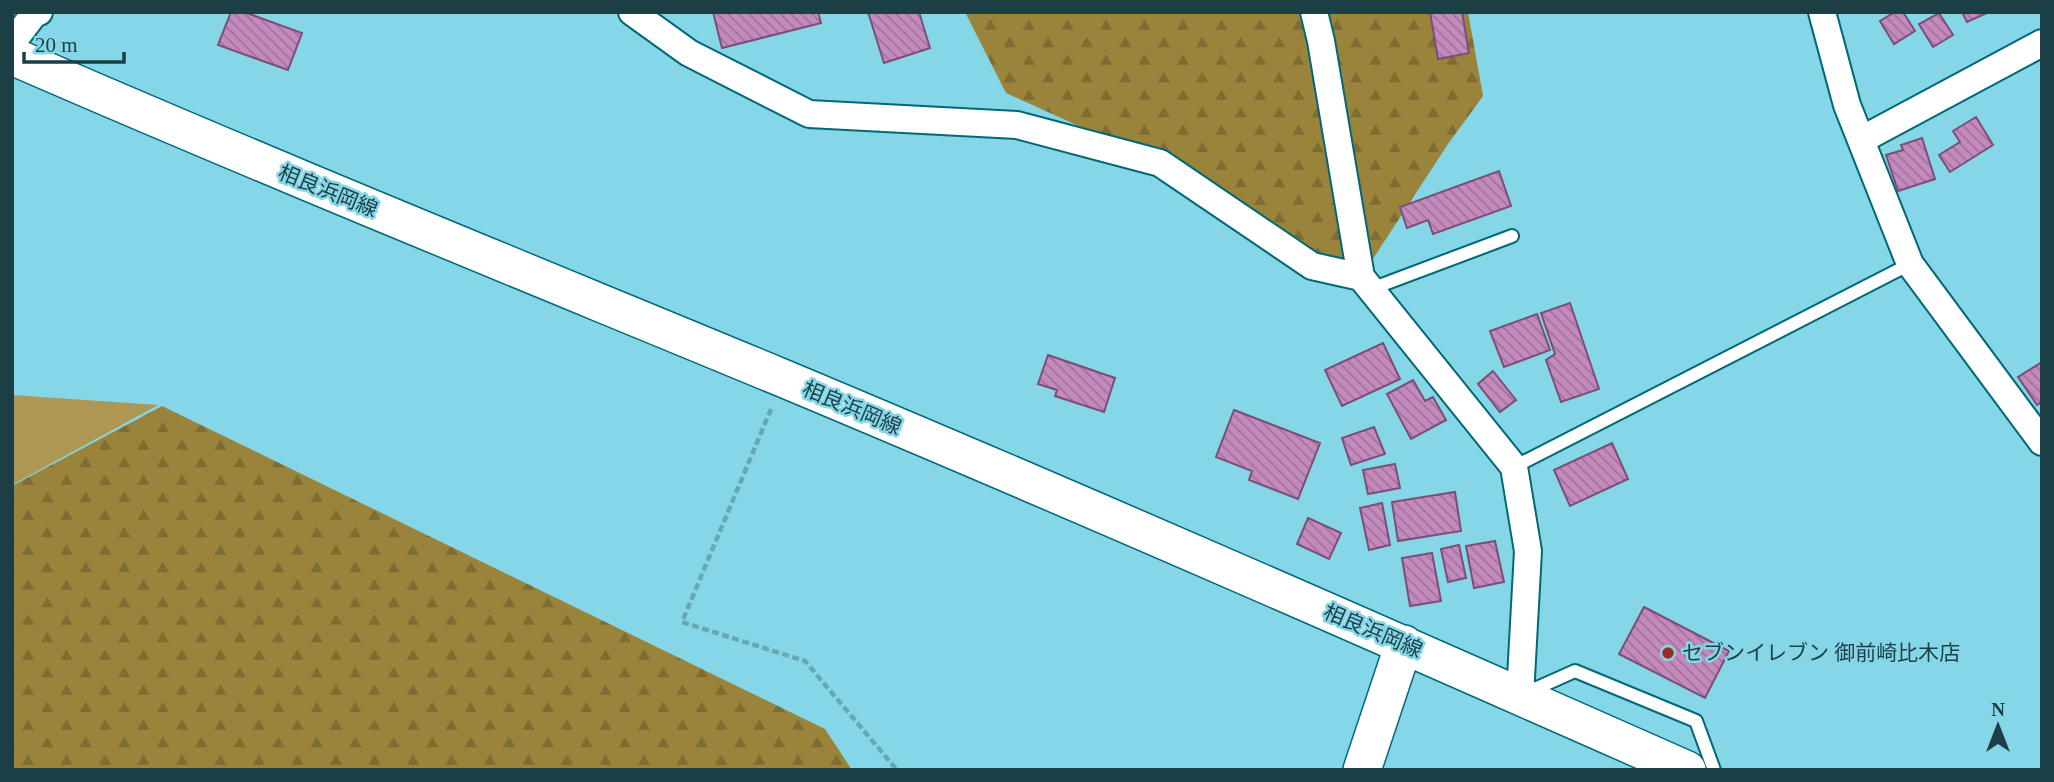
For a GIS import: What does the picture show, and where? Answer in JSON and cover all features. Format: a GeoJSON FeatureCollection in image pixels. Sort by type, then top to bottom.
{"type":"FeatureCollection","features":[{"type":"Feature","properties":{"kind":"main road","name":"相良浜岡線"},"geometry":{"type":"LineString","coordinates":[[12,56],[240,155],[784,379],[1404,644],[1687,770]]}},
{"type":"Feature","properties":{"kind":"main road"},"geometry":{"type":"LineString","coordinates":[[1362,770],[1404,644]]}},
{"type":"Feature","properties":{"kind":"street"},"geometry":{"type":"LineString","coordinates":[[12,43],[34,14],[39,12]]}},
{"type":"Feature","properties":{"kind":"street"},"geometry":{"type":"LineString","coordinates":[[632,12],[689,53],[809,114],[1017,125],[1160,163],[1312,266],[1366,283]]}},
{"type":"Feature","properties":{"kind":"street"},"geometry":{"type":"LineString","coordinates":[[1314,12],[1366,283],[1514,467],[1528,551],[1520,696]]}},
{"type":"Feature","properties":{"kind":"street"},"geometry":{"type":"LineString","coordinates":[[1822,12],[1847,105],[1910,264],[2042,442]]}},
{"type":"Feature","properties":{"kind":"street"},"geometry":{"type":"LineString","coordinates":[[1861,140],[2042,43]]}},
{"type":"Feature","properties":{"kind":"lane"},"geometry":{"type":"LineString","coordinates":[[1366,283],[1512,236]]}},
{"type":"Feature","properties":{"kind":"lane"},"geometry":{"type":"LineString","coordinates":[[1514,467],[1910,264]]}},
{"type":"Feature","properties":{"kind":"lane"},"geometry":{"type":"LineString","coordinates":[[1520,696],[1574,671],[1696,721],[1714,770]]}},
{"type":"Feature","properties":{"kind":"path"},"geometry":{"type":"LineString","coordinates":[[784,379],[682,622],[805,662],[897,770]]}},
{"type":"Feature","properties":{"kind":"shaded area"},"geometry":{"type":"Polygon","coordinates":[[[12,395],[158,405],[12,485],[12,395]]]}},
{"type":"Feature","properties":{"kind":"green space"},"geometry":{"type":"Polygon","coordinates":[[[965,12],[1468,12],[1483,96],[1448,144],[1361,277],[1285,248],[1160,163],[1006,93],[965,12]]]}},
{"type":"Feature","properties":{"kind":"green space"},"geometry":{"type":"Polygon","coordinates":[[[162,406],[825,729],[852,770],[12,770],[12,486],[162,406]]]}},
{"type":"Feature","properties":{"kind":"building"},"geometry":{"type":"Polygon","coordinates":[[[231,12],[244,12],[302,33],[288,70],[218,45],[231,12]]]}},
{"type":"Feature","properties":{"kind":"building"},"geometry":{"type":"Polygon","coordinates":[[[713,12],[818,12],[821,23],[722,48],[713,12]]]}},
{"type":"Feature","properties":{"kind":"building"},"geometry":{"type":"Polygon","coordinates":[[[868,12],[919,12],[930,48],[884,63],[868,12]]]}},
{"type":"Feature","properties":{"kind":"building"},"geometry":{"type":"Polygon","coordinates":[[[1430,12],[1462,12],[1469,53],[1438,59],[1430,12]]]}},
{"type":"Feature","properties":{"kind":"building"},"geometry":{"type":"Polygon","coordinates":[[[1895,12],[1903,12],[1915,31],[1894,44],[1880,21],[1895,12]]]}},
{"type":"Feature","properties":{"kind":"building"},"geometry":{"type":"Polygon","coordinates":[[[1962,12],[1989,12],[1967,22],[1962,12]]]}},
{"type":"Feature","properties":{"kind":"building"},"geometry":{"type":"Polygon","coordinates":[[[1939,13],[1953,35],[1933,47],[1919,24],[1939,13]]]}},
{"type":"Feature","properties":{"kind":"building"},"geometry":{"type":"Polygon","coordinates":[[[1976,117],[1993,145],[1950,172],[1939,155],[1960,142],[1953,131],[1976,117]]]}},
{"type":"Feature","properties":{"kind":"building"},"geometry":{"type":"Polygon","coordinates":[[[1922,138],[1935,179],[1898,191],[1886,155],[1903,150],[1901,145],[1922,138]]]}},
{"type":"Feature","properties":{"kind":"building"},"geometry":{"type":"Polygon","coordinates":[[[1499,171],[1511,206],[1433,234],[1428,220],[1407,228],[1400,207],[1499,171]]]}},
{"type":"Feature","properties":{"kind":"building"},"geometry":{"type":"Polygon","coordinates":[[[1570,303],[1599,389],[1561,402],[1546,360],[1555,354],[1541,313],[1570,303]]]}},
{"type":"Feature","properties":{"kind":"building"},"geometry":{"type":"Polygon","coordinates":[[[1537,314],[1550,350],[1504,367],[1490,331],[1537,314]]]}},
{"type":"Feature","properties":{"kind":"building"},"geometry":{"type":"Polygon","coordinates":[[[1383,343],[1400,379],[1342,406],[1325,370],[1383,343]]]}},
{"type":"Feature","properties":{"kind":"building"},"geometry":{"type":"Polygon","coordinates":[[[1048,355],[1115,378],[1104,412],[1055,396],[1057,390],[1038,384],[1048,355]]]}},
{"type":"Feature","properties":{"kind":"building"},"geometry":{"type":"Polygon","coordinates":[[[2042,362],[2042,402],[2037,405],[2018,377],[2042,362]]]}},
{"type":"Feature","properties":{"kind":"building"},"geometry":{"type":"Polygon","coordinates":[[[1493,371],[1516,400],[1500,412],[1478,384],[1493,371]]]}},
{"type":"Feature","properties":{"kind":"building"},"geometry":{"type":"Polygon","coordinates":[[[1413,380],[1425,401],[1433,397],[1446,420],[1411,439],[1387,394],[1413,380]]]}},
{"type":"Feature","properties":{"kind":"building"},"geometry":{"type":"Polygon","coordinates":[[[1234,410],[1320,443],[1298,499],[1249,480],[1252,471],[1216,457],[1234,410]]]}},
{"type":"Feature","properties":{"kind":"building"},"geometry":{"type":"Polygon","coordinates":[[[1374,427],[1385,454],[1351,465],[1342,438],[1374,427]]]}},
{"type":"Feature","properties":{"kind":"building"},"geometry":{"type":"Polygon","coordinates":[[[1612,443],[1628,479],[1570,506],[1554,470],[1612,443]]]}},
{"type":"Feature","properties":{"kind":"building"},"geometry":{"type":"Polygon","coordinates":[[[1395,464],[1400,488],[1368,494],[1363,470],[1395,464]]]}},
{"type":"Feature","properties":{"kind":"building"},"geometry":{"type":"Polygon","coordinates":[[[1455,492],[1461,531],[1398,541],[1392,502],[1455,492]]]}},
{"type":"Feature","properties":{"kind":"building"},"geometry":{"type":"Polygon","coordinates":[[[1382,503],[1390,545],[1369,550],[1360,508],[1382,503]]]}},
{"type":"Feature","properties":{"kind":"building"},"geometry":{"type":"Polygon","coordinates":[[[1308,518],[1341,533],[1329,559],[1297,544],[1308,518]]]}},
{"type":"Feature","properties":{"kind":"building"},"geometry":{"type":"Polygon","coordinates":[[[1495,541],[1504,582],[1474,588],[1466,546],[1495,541]]]}},
{"type":"Feature","properties":{"kind":"building"},"geometry":{"type":"Polygon","coordinates":[[[1459,545],[1466,578],[1448,582],[1441,549],[1459,545]]]}},
{"type":"Feature","properties":{"kind":"building"},"geometry":{"type":"Polygon","coordinates":[[[1432,553],[1441,601],[1410,606],[1402,558],[1432,553]]]}},
{"type":"Feature","properties":{"kind":"building"},"geometry":{"type":"Polygon","coordinates":[[[1644,607],[1729,651],[1705,698],[1619,654],[1644,607]]]}},
{"type":"Feature","properties":{"kind":"place","name":"セブンイレブン 御前崎比木店"},"geometry":{"type":"Point","coordinates":[1668,653]}}]}
